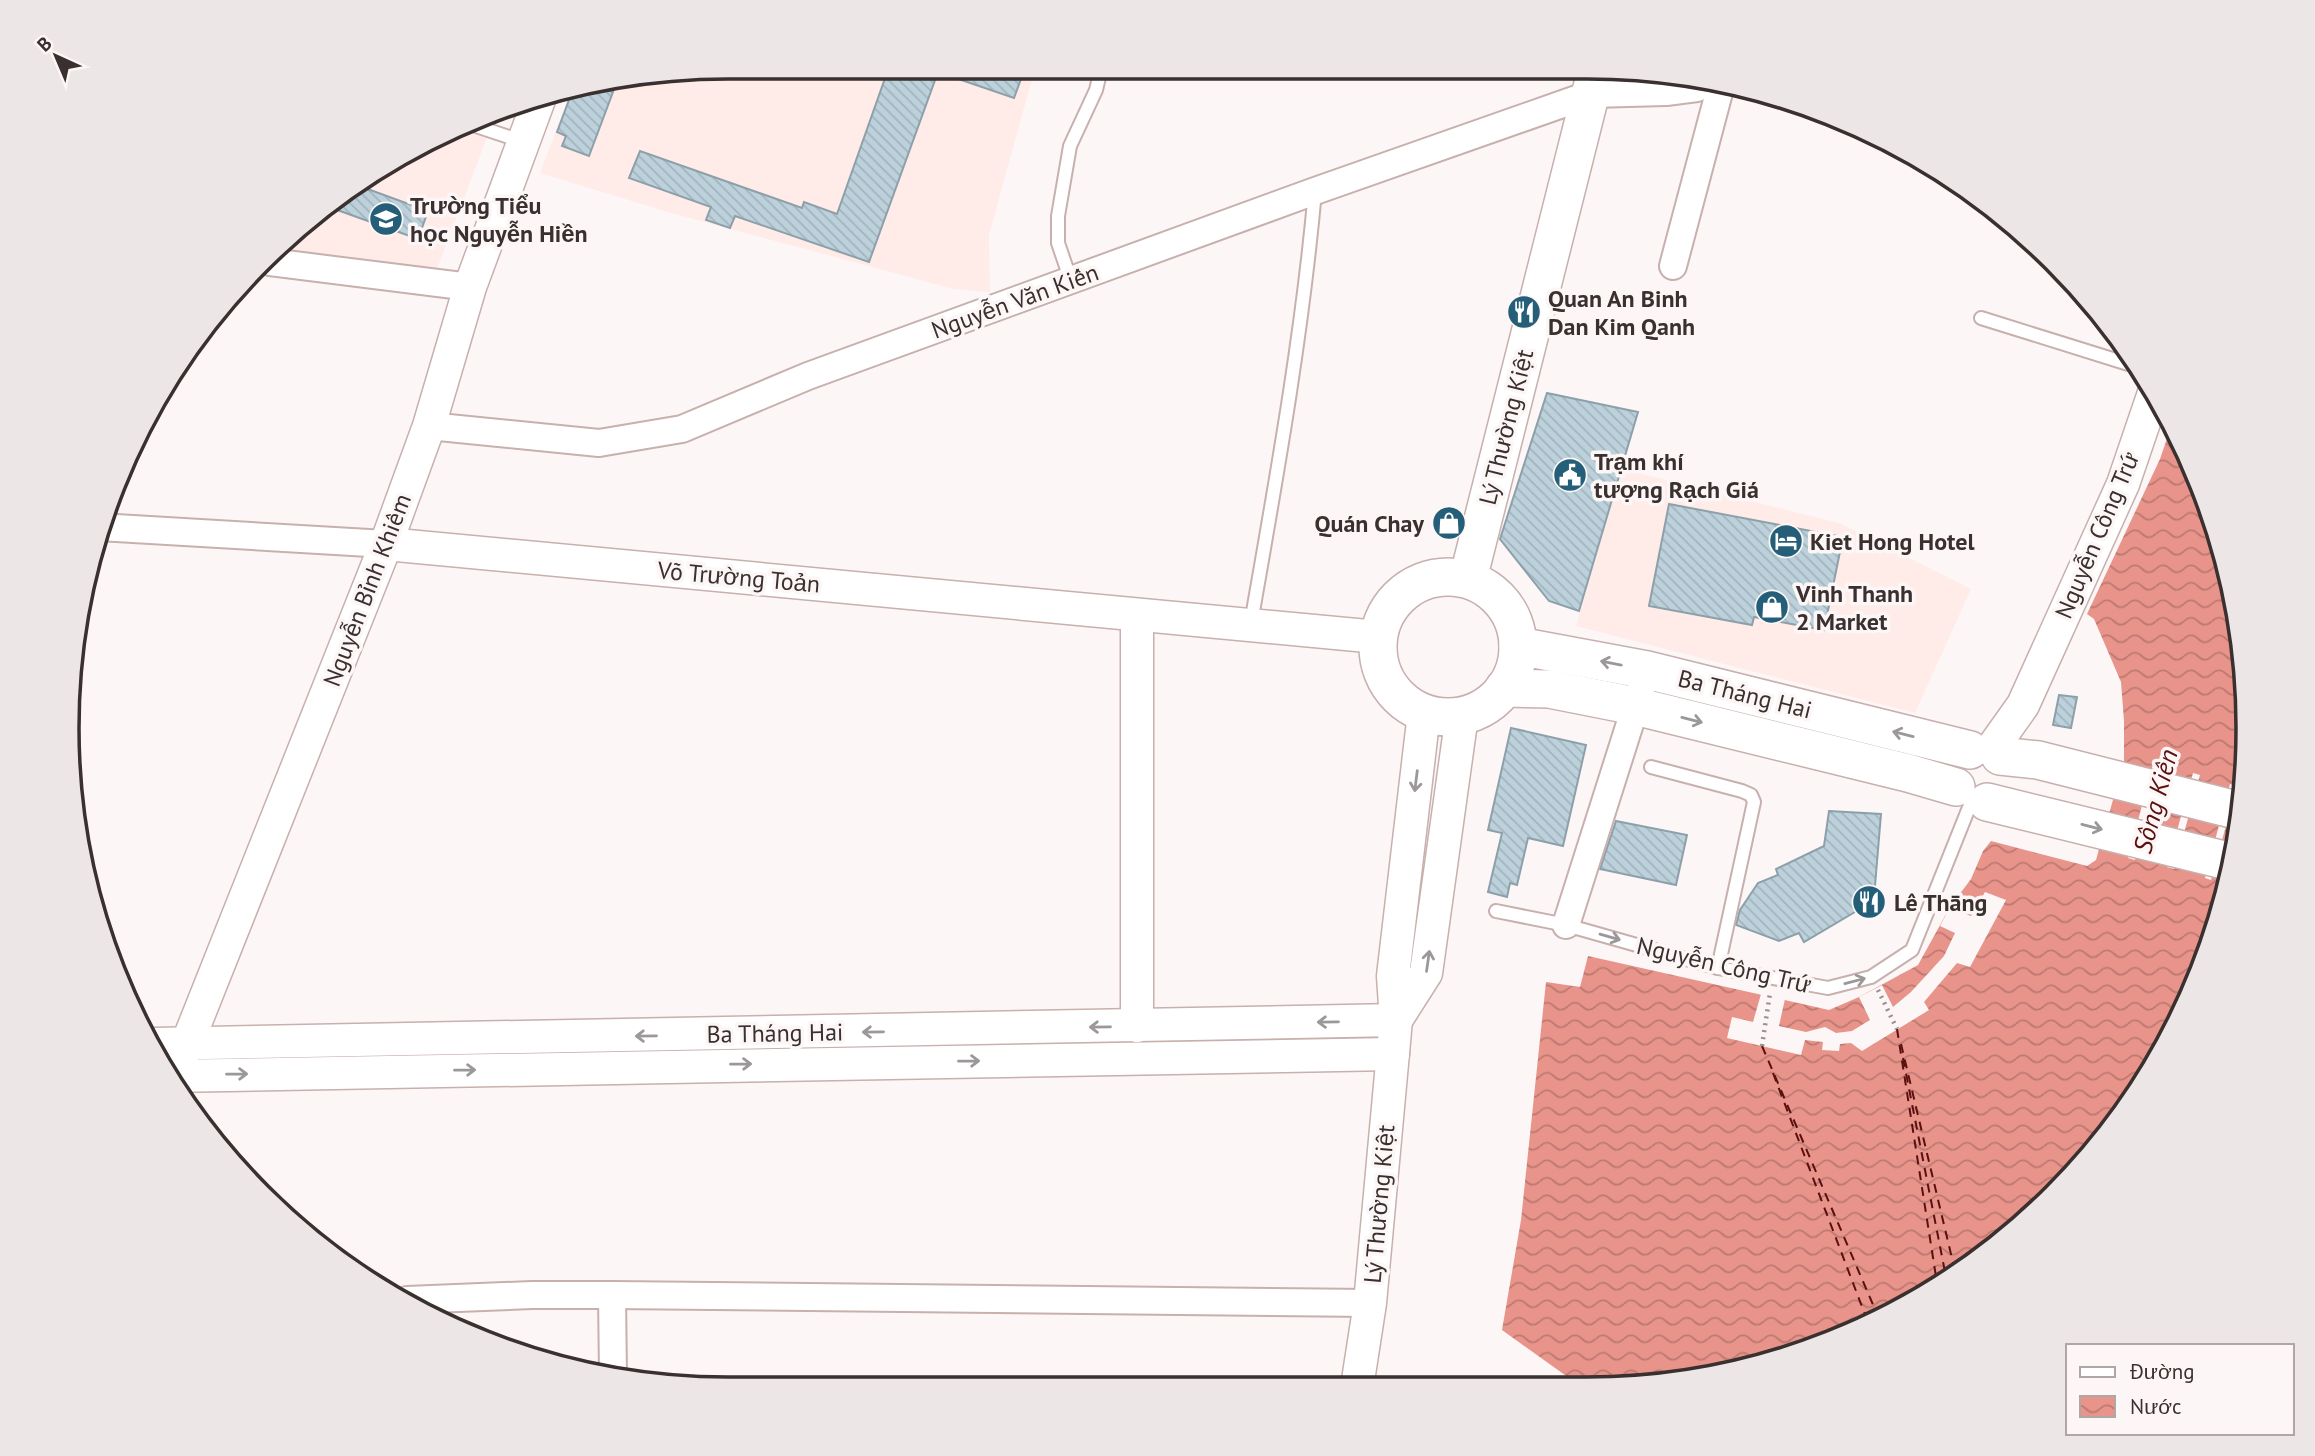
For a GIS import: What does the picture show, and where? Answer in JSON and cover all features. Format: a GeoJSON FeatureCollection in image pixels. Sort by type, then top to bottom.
{"type":"FeatureCollection","features":[{"type":"Feature","properties":{"kind":"main road","name":"Lý Thường Kiệt"},"geometry":{"type":"LineString","coordinates":[[1468,579],[1594,83]]}},
{"type":"Feature","properties":{"kind":"main road"},"geometry":{"type":"LineString","coordinates":[[1444,576],[1468,579],[1488,588],[1504,604],[1514,624],[1518,646],[1515,668],[1493,701],[1479,710],[1443,717],[1424,713],[1403,701],[1388,683],[1379,661],[1378,637],[1386,614],[1400,595],[1420,582],[1444,576]]}},
{"type":"Feature","properties":{"kind":"main road","name":"Ba Tháng Hai"},"geometry":{"type":"LineString","coordinates":[[1518,646],[1647,670],[1987,752],[2038,760],[2231,809]]}},
{"type":"Feature","properties":{"kind":"main road","name":"Ba Tháng Hai"},"geometry":{"type":"LineString","coordinates":[[1504,688],[1549,689],[1635,706],[1908,773],[1972,796],[2026,811],[2223,860]]}},
{"type":"Feature","properties":{"kind":"main road"},"geometry":{"type":"LineString","coordinates":[[1987,752],[2008,770],[2008,779],[2000,795],[1972,796],[1955,768],[1959,760],[1987,752]]}},
{"type":"Feature","properties":{"kind":"street","name":"Nguyễn Văn Kiến"},"geometry":{"type":"LineString","coordinates":[[429,426],[599,443],[682,429],[808,376],[1071,282],[1594,83],[1666,92],[1696,88]]}},
{"type":"Feature","properties":{"kind":"street"},"geometry":{"type":"LineString","coordinates":[[1673,266],[1719,92]]}},
{"type":"Feature","properties":{"kind":"street","name":"Nguyễn Bỉnh Khiêm"},"geometry":{"type":"LineString","coordinates":[[175,1068],[188,1044],[386,544],[429,426],[470,287],[536,108]]}},
{"type":"Feature","properties":{"kind":"street"},"geometry":{"type":"LineString","coordinates":[[276,263],[470,287]]}},
{"type":"Feature","properties":{"kind":"street","name":"Nguyễn Công Trứ"},"geometry":{"type":"LineString","coordinates":[[1987,752],[2029,693],[2123,484],[2150,405]]}},
{"type":"Feature","properties":{"kind":"street","name":"Võ Trường Toản"},"geometry":{"type":"LineString","coordinates":[[110,528],[386,544],[1378,637]]}},
{"type":"Feature","properties":{"kind":"street"},"geometry":{"type":"LineString","coordinates":[[1137,615],[1138,1026]]}},
{"type":"Feature","properties":{"kind":"street"},"geometry":{"type":"LineString","coordinates":[[1566,925],[1647,670]]}},
{"type":"Feature","properties":{"kind":"street","name":"Lý Thường Kiệt"},"geometry":{"type":"LineString","coordinates":[[1359,1377],[1370,1303],[1396,1020],[1393,976],[1424,713]]}},
{"type":"Feature","properties":{"kind":"street"},"geometry":{"type":"LineString","coordinates":[[1396,1020],[1426,973],[1462,715]]}},
{"type":"Feature","properties":{"kind":"street","name":"Ba Tháng Hai"},"geometry":{"type":"LineString","coordinates":[[180,1077],[809,1048],[1138,1026],[1396,1020]]}},
{"type":"Feature","properties":{"kind":"street","name":"Ba Tháng Hai"},"geometry":{"type":"LineString","coordinates":[[161,1044],[1393,1054]]}},
{"type":"Feature","properties":{"kind":"street"},"geometry":{"type":"LineString","coordinates":[[421,1299],[612,1295],[1370,1303]]}},
{"type":"Feature","properties":{"kind":"street"},"geometry":{"type":"LineString","coordinates":[[612,1295],[613,1367]]}},
{"type":"Feature","properties":{"kind":"lane"},"geometry":{"type":"LineString","coordinates":[[1071,282],[1058,243],[1058,216],[1070,146],[1099,79]]}},
{"type":"Feature","properties":{"kind":"lane"},"geometry":{"type":"LineString","coordinates":[[481,128],[524,142]]}},
{"type":"Feature","properties":{"kind":"lane"},"geometry":{"type":"LineString","coordinates":[[1251,625],[1294,378],[1315,191]]}},
{"type":"Feature","properties":{"kind":"lane"},"geometry":{"type":"LineString","coordinates":[[1981,318],[2124,363]]}},
{"type":"Feature","properties":{"kind":"lane"},"geometry":{"type":"LineString","coordinates":[[1651,767],[1742,791],[1751,795],[1754,802],[1717,968]]}},
{"type":"Feature","properties":{"kind":"lane","name":"Nguyễn Công Trứ"},"geometry":{"type":"LineString","coordinates":[[1496,911],[1566,925],[1717,968],[1828,988],[1871,977],[1912,950],[1972,796]]}},
{"type":"Feature","properties":{"kind":"path"},"geometry":{"type":"LineString","coordinates":[[1762,1046],[1772,978]]}},
{"type":"Feature","properties":{"kind":"path"},"geometry":{"type":"LineString","coordinates":[[1877,988],[1897,1029]]}},
{"type":"Feature","properties":{"kind":"shaded area"},"geometry":{"type":"Polygon","coordinates":[[[1032,79],[989,235],[990,292],[954,289],[671,213],[540,173],[568,99],[601,91],[686,80],[1032,79]]]}},
{"type":"Feature","properties":{"kind":"shaded area","name":"Trường Tiểu học Nguyễn Hiền"},"geometry":{"type":"Polygon","coordinates":[[[492,123],[430,287],[278,261],[333,213],[367,188],[441,146],[492,123]]]}},
{"type":"Feature","properties":{"kind":"shaded area","name":"Vinh Thanh 2 Market"},"geometry":{"type":"Polygon","coordinates":[[[1622,469],[1839,523],[1971,589],[1915,713],[1576,626],[1622,469]]]}},
{"type":"Feature","properties":{"kind":"water","name":"Sông Kiên"},"geometry":{"type":"Polygon","coordinates":[[[2167,438],[2202,519],[2214,560],[2231,643],[2235,686],[2234,785],[2230,784],[2205,878],[2211,880],[2232,805],[2231,813],[2214,896],[2187,976],[2149,1053],[2102,1123],[2046,1187],[2015,1216],[1948,1268],[1874,1310],[1796,1343],[1714,1365],[1672,1372],[1568,1377],[1502,1330],[1521,1220],[1546,982],[1580,987],[1588,956],[1829,1010],[1918,965],[1991,841],[2087,866],[2096,860],[2124,761],[2124,721],[2121,682],[2094,619],[2087,614],[2160,459],[2167,438]],[[2153,764],[2128,858],[2135,860],[2160,766],[2153,764]],[[2193,773],[2167,867],[2174,869],[2200,775],[2193,773]]]}},
{"type":"Feature","properties":{"kind":"pier"},"geometry":{"type":"Polygon","coordinates":[[[1985,892],[2006,900],[1970,967],[1957,963],[1924,1002],[1929,1010],[1862,1051],[1851,1043],[1840,1044],[1839,1051],[1822,1050],[1823,1042],[1805,1040],[1801,1055],[1727,1038],[1732,1017],[1753,1022],[1761,994],[1785,999],[1779,1026],[1806,1032],[1825,1027],[1836,1033],[1852,1031],[1870,1020],[1859,997],[1882,985],[1893,1007],[1911,992],[1944,956],[1955,933],[1940,926],[1950,907],[1971,916],[1985,892]]]}},
{"type":"Feature","properties":{"kind":"building"},"geometry":{"type":"Polygon","coordinates":[[[885,79],[935,79],[869,262],[735,216],[730,228],[706,220],[711,207],[629,178],[640,151],[802,208],[804,202],[837,214],[885,79]]]}},
{"type":"Feature","properties":{"kind":"building"},"geometry":{"type":"Polygon","coordinates":[[[958,79],[1021,79],[1014,98],[958,79]]]}},
{"type":"Feature","properties":{"kind":"building"},"geometry":{"type":"Polygon","coordinates":[[[607,90],[613,92],[589,156],[562,146],[566,136],[557,132],[569,99],[607,90]]]}},
{"type":"Feature","properties":{"kind":"building"},"geometry":{"type":"Polygon","coordinates":[[[366,188],[428,211],[418,239],[337,210],[366,188]]]}},
{"type":"Feature","properties":{"kind":"building","name":"Trạm khí tượng Rạch Giá"},"geometry":{"type":"Polygon","coordinates":[[[1547,393],[1638,412],[1579,611],[1549,601],[1500,539],[1547,393]]]}},
{"type":"Feature","properties":{"kind":"building"},"geometry":{"type":"Polygon","coordinates":[[[1669,504],[1843,537],[1824,630],[1754,617],[1752,625],[1649,606],[1669,504]]]}},
{"type":"Feature","properties":{"kind":"building"},"geometry":{"type":"Polygon","coordinates":[[[2059,695],[2077,697],[2071,728],[2053,725],[2059,695]]]}},
{"type":"Feature","properties":{"kind":"building"},"geometry":{"type":"Polygon","coordinates":[[[1511,728],[1586,745],[1563,846],[1528,838],[1517,885],[1510,883],[1507,897],[1488,892],[1502,833],[1488,830],[1511,728]]]}},
{"type":"Feature","properties":{"kind":"building"},"geometry":{"type":"Polygon","coordinates":[[[1829,811],[1881,814],[1875,886],[1855,902],[1860,909],[1804,942],[1799,933],[1779,941],[1736,925],[1740,910],[1758,883],[1778,875],[1776,869],[1824,846],[1829,811]]]}},
{"type":"Feature","properties":{"kind":"building"},"geometry":{"type":"Polygon","coordinates":[[[1616,821],[1687,835],[1676,885],[1600,869],[1616,821]]]}},
{"type":"Feature","properties":{"kind":"ferry route"},"geometry":{"type":"LineString","coordinates":[[1897,1029],[1936,1275]]}},
{"type":"Feature","properties":{"kind":"ferry route"},"geometry":{"type":"LineString","coordinates":[[1901,1044],[1953,1264]]}},
{"type":"Feature","properties":{"kind":"ferry route"},"geometry":{"type":"LineString","coordinates":[[1762,1046],[1875,1309]]}},
{"type":"Feature","properties":{"kind":"ferry route"},"geometry":{"type":"LineString","coordinates":[[1903,1058],[1945,1270]]}},
{"type":"Feature","properties":{"kind":"ferry route"},"geometry":{"type":"LineString","coordinates":[[1773,1073],[1865,1314]]}},
{"type":"Feature","properties":{"kind":"place","name":"Trường Tiểu học Nguyễn Hiền"},"geometry":{"type":"Point","coordinates":[386,219]}},
{"type":"Feature","properties":{"kind":"place","name":"Quan An Binh Dan Kim Qanh"},"geometry":{"type":"Point","coordinates":[1524,312]}},
{"type":"Feature","properties":{"kind":"place","name":"Trạm khí tượng Rạch Giá"},"geometry":{"type":"Point","coordinates":[1570,475]}},
{"type":"Feature","properties":{"kind":"place","name":"Quán Chay"},"geometry":{"type":"Point","coordinates":[1449,523]}},
{"type":"Feature","properties":{"kind":"place","name":"Kiet Hong Hotel"},"geometry":{"type":"Point","coordinates":[1786,541]}},
{"type":"Feature","properties":{"kind":"place","name":"Vinh Thanh 2 Market"},"geometry":{"type":"Point","coordinates":[1772,607]}},
{"type":"Feature","properties":{"kind":"place","name":"Lê Thāng"},"geometry":{"type":"Point","coordinates":[1869,902]}}]}
